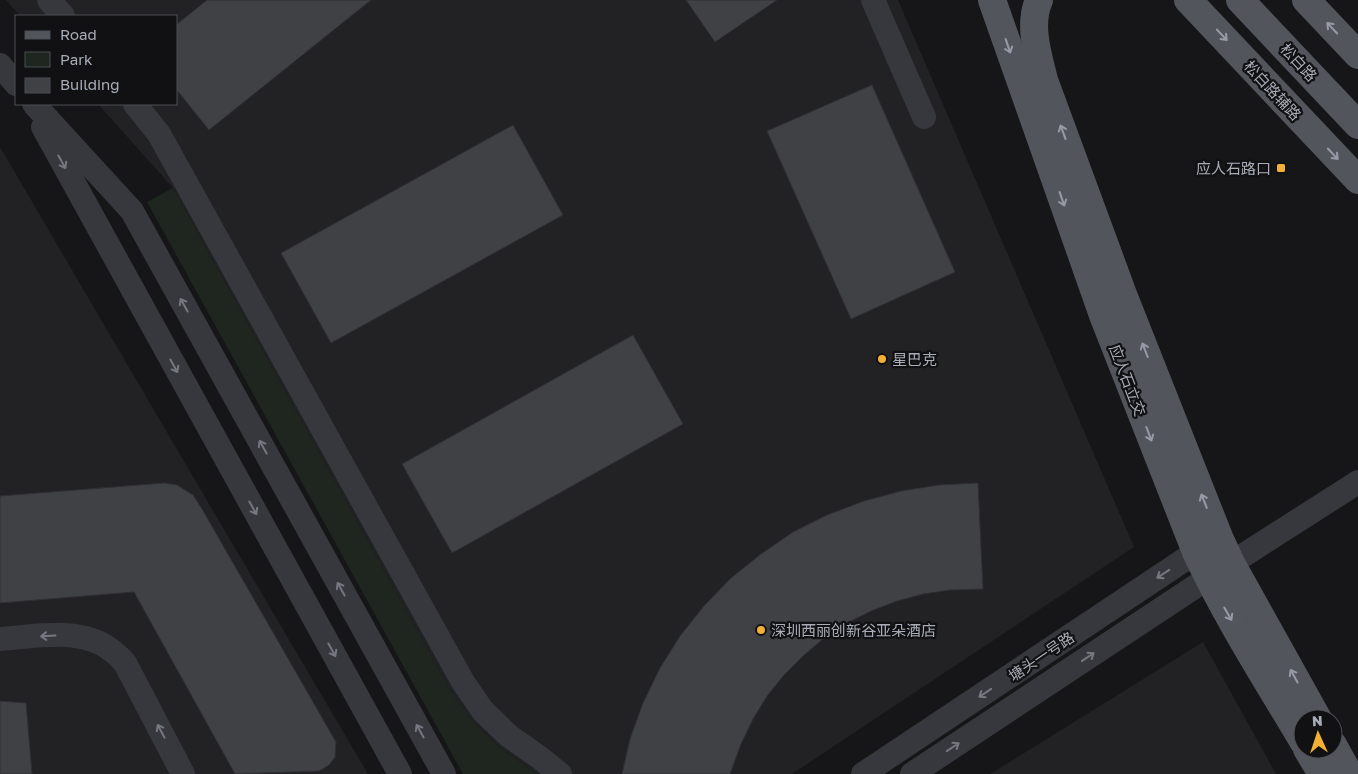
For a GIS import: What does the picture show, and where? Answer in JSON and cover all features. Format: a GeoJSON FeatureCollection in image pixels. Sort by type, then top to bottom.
{"type":"FeatureCollection","features":[{"type":"Feature","properties":{"kind":"main road","name":"应人石立交"},"geometry":{"type":"LineString","coordinates":[[992,0],[1104,318],[1196,552],[1208,578],[1293,725]]}},
{"type":"Feature","properties":{"kind":"main road"},"geometry":{"type":"LineString","coordinates":[[1039,0],[1036,7],[1034,31],[1044,80],[1124,297],[1219,537],[1231,563],[1312,709]]}},
{"type":"Feature","properties":{"kind":"main road","name":"松白路辅路"},"geometry":{"type":"LineString","coordinates":[[1188,0],[1358,180]]}},
{"type":"Feature","properties":{"kind":"main road","name":"松白路"},"geometry":{"type":"LineString","coordinates":[[1240,0],[1358,124]]}},
{"type":"Feature","properties":{"kind":"main road"},"geometry":{"type":"LineString","coordinates":[[1306,0],[1358,55]]}},
{"type":"Feature","properties":{"kind":"main road"},"geometry":{"type":"LineString","coordinates":[[1314,759],[1322,774]]}},
{"type":"Feature","properties":{"kind":"main road"},"geometry":{"type":"LineString","coordinates":[[1341,759],[1349,774]]}},
{"type":"Feature","properties":{"kind":"street"},"geometry":{"type":"LineString","coordinates":[[49,0],[62,15]]}},
{"type":"Feature","properties":{"kind":"street"},"geometry":{"type":"LineString","coordinates":[[873,0],[924,117]]}},
{"type":"Feature","properties":{"kind":"street"},"geometry":{"type":"LineString","coordinates":[[0,65],[15,83]]}},
{"type":"Feature","properties":{"kind":"street"},"geometry":{"type":"LineString","coordinates":[[33,105],[400,774]]}},
{"type":"Feature","properties":{"kind":"street"},"geometry":{"type":"LineString","coordinates":[[33,105],[132,211],[444,774]]}},
{"type":"Feature","properties":{"kind":"street"},"geometry":{"type":"LineString","coordinates":[[136,105],[159,134],[463,682],[484,711],[509,736],[560,774]]}},
{"type":"Feature","properties":{"kind":"street","name":"塘头一号路"},"geometry":{"type":"LineString","coordinates":[[912,774],[1208,578],[1358,482]]}},
{"type":"Feature","properties":{"kind":"street","name":"塘头一号路"},"geometry":{"type":"LineString","coordinates":[[863,774],[1219,537]]}},
{"type":"Feature","properties":{"kind":"street"},"geometry":{"type":"LineString","coordinates":[[0,639],[72,635],[92,640],[110,649],[125,663],[183,774]]}},
{"type":"Feature","properties":{"kind":"shaded area"},"geometry":{"type":"Polygon","coordinates":[[[6,0],[898,0],[1134,547],[792,774],[537,774],[500,748],[472,721],[450,690],[173,188],[99,105],[178,105],[178,15],[19,15],[6,0]]]}},
{"type":"Feature","properties":{"kind":"shaded area"},"geometry":{"type":"Polygon","coordinates":[[[0,147],[175,446],[368,774],[0,774],[0,147]]]}},
{"type":"Feature","properties":{"kind":"shaded area"},"geometry":{"type":"Polygon","coordinates":[[[1203,642],[1276,774],[990,774],[1203,642]]]}},
{"type":"Feature","properties":{"kind":"green space"},"geometry":{"type":"Polygon","coordinates":[[[173,188],[450,690],[472,721],[500,748],[537,774],[463,774],[147,202],[173,188]]]}},
{"type":"Feature","properties":{"kind":"building"},"geometry":{"type":"Polygon","coordinates":[[[207,0],[371,0],[209,130],[178,91],[178,23],[207,0]]]}},
{"type":"Feature","properties":{"kind":"building"},"geometry":{"type":"Polygon","coordinates":[[[686,0],[777,0],[715,42],[686,0]]]}},
{"type":"Feature","properties":{"kind":"building"},"geometry":{"type":"Polygon","coordinates":[[[872,85],[955,272],[851,319],[767,131],[872,85]]]}},
{"type":"Feature","properties":{"kind":"building"},"geometry":{"type":"Polygon","coordinates":[[[513,125],[563,215],[331,343],[281,253],[513,125]]]}},
{"type":"Feature","properties":{"kind":"building"},"geometry":{"type":"Polygon","coordinates":[[[633,335],[683,424],[452,553],[402,464],[633,335]]]}},
{"type":"Feature","properties":{"kind":"building"},"geometry":{"type":"Polygon","coordinates":[[[164,483],[177,485],[193,495],[336,742],[335,757],[329,765],[319,771],[235,774],[134,592],[0,603],[0,496],[164,483]]]}},
{"type":"Feature","properties":{"kind":"building","name":"深圳西丽创新谷亚朵酒店"},"geometry":{"type":"Polygon","coordinates":[[[978,483],[983,589],[950,590],[923,594],[897,601],[847,623],[824,638],[784,675],[767,696],[741,744],[730,774],[622,774],[630,739],[643,703],[660,668],[680,636],[704,606],[731,578],[793,532],[827,515],[864,501],[901,491],[939,485],[978,483]]]}},
{"type":"Feature","properties":{"kind":"building"},"geometry":{"type":"Polygon","coordinates":[[[0,701],[26,703],[32,774],[0,774],[0,701]]]}},
{"type":"Feature","properties":{"kind":"place","name":"应人石路口"},"geometry":{"type":"Point","coordinates":[1281,168]}},
{"type":"Feature","properties":{"kind":"place","name":"星巴克"},"geometry":{"type":"Point","coordinates":[882,359]}},
{"type":"Feature","properties":{"kind":"place","name":"深圳西丽创新谷亚朵酒店"},"geometry":{"type":"Point","coordinates":[761,630]}}]}
